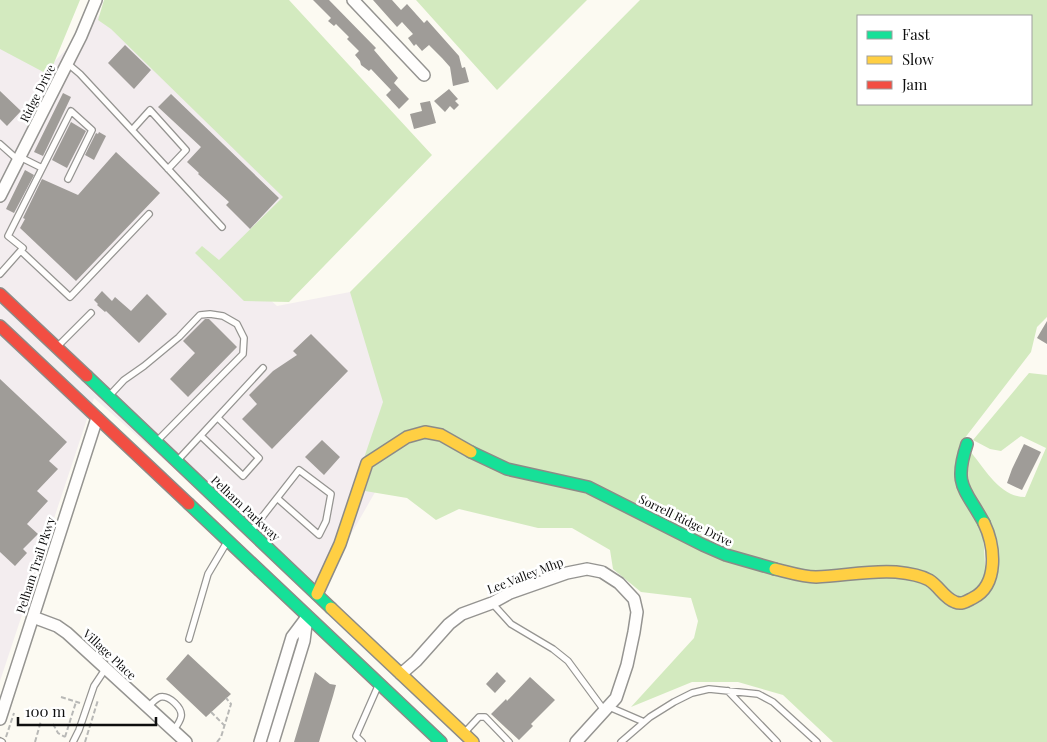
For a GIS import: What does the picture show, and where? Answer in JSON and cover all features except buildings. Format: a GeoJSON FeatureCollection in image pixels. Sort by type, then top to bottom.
{"type":"FeatureCollection","features":[{"type":"Feature","properties":{"kind":"main road","name":"Pelham Parkway"},"geometry":{"type":"LineString","coordinates":[[0,294],[473,742]]}},
{"type":"Feature","properties":{"kind":"main road"},"geometry":{"type":"LineString","coordinates":[[0,326],[440,742]]}},
{"type":"Feature","properties":{"kind":"main road"},"geometry":{"type":"LineString","coordinates":[[97,418],[109,397]]}},
{"type":"Feature","properties":{"kind":"main road","name":"Sorrell Ridge Drive"},"geometry":{"type":"LineString","coordinates":[[307,617],[340,544],[367,463],[407,437],[425,432],[441,434],[482,458],[507,469],[588,488],[608,496],[686,537],[726,555],[814,578],[885,571],[911,574],[929,580],[953,602],[964,603],[985,589],[992,575],[987,530],[966,495],[960,480],[960,461],[967,444]]}},
{"type":"Feature","properties":{"kind":"main road"},"geometry":{"type":"LineString","coordinates":[[379,684],[401,674]]}},
{"type":"Feature","properties":{"kind":"street","name":"Ridge Drive"},"geometry":{"type":"LineString","coordinates":[[0,196],[81,36],[96,0]]}},
{"type":"Feature","properties":{"kind":"street"},"geometry":{"type":"LineString","coordinates":[[353,0],[424,75]]}},
{"type":"Feature","properties":{"kind":"street","name":"Pelham Trail Pkwy"},"geometry":{"type":"LineString","coordinates":[[0,719],[97,418]]}},
{"type":"Feature","properties":{"kind":"street","name":"Lee Valley Mhp"},"geometry":{"type":"LineString","coordinates":[[401,674],[416,661],[449,624],[462,614],[492,603],[510,593],[579,570],[602,572],[626,590],[636,603],[634,632],[616,698],[576,742]]}},
{"type":"Feature","properties":{"kind":"street","name":"Village Place"},"geometry":{"type":"LineString","coordinates":[[33,617],[57,626],[106,668],[186,742]]}},
{"type":"Feature","properties":{"kind":"street"},"geometry":{"type":"LineString","coordinates":[[260,742],[292,637],[307,617]]}},
{"type":"Feature","properties":{"kind":"street"},"geometry":{"type":"LineString","coordinates":[[272,742],[304,641],[307,617]]}},
{"type":"Feature","properties":{"kind":"lane"},"geometry":{"type":"LineString","coordinates":[[67,64],[80,74],[222,227]]}},
{"type":"Feature","properties":{"kind":"lane"},"geometry":{"type":"LineString","coordinates":[[132,130],[150,110],[186,150],[168,169]]}},
{"type":"Feature","properties":{"kind":"lane"},"geometry":{"type":"LineString","coordinates":[[0,274],[23,248],[8,236],[71,111],[92,130],[68,179]]}},
{"type":"Feature","properties":{"kind":"lane"},"geometry":{"type":"LineString","coordinates":[[0,144],[19,159],[42,168]]}},
{"type":"Feature","properties":{"kind":"lane"},"geometry":{"type":"LineString","coordinates":[[21,251],[70,297],[149,214]]}},
{"type":"Feature","properties":{"kind":"lane"},"geometry":{"type":"LineString","coordinates":[[57,348],[91,313]]}},
{"type":"Feature","properties":{"kind":"lane"},"geometry":{"type":"LineString","coordinates":[[109,397],[124,380],[179,337],[200,315],[223,316],[237,324],[244,338],[243,354],[156,442]]}},
{"type":"Feature","properties":{"kind":"lane"},"geometry":{"type":"LineString","coordinates":[[177,461],[263,368]]}},
{"type":"Feature","properties":{"kind":"lane"},"geometry":{"type":"LineString","coordinates":[[201,436],[243,476],[259,458],[218,418]]}},
{"type":"Feature","properties":{"kind":"lane"},"geometry":{"type":"LineString","coordinates":[[251,532],[298,470],[331,494],[326,521],[319,535],[277,498]]}},
{"type":"Feature","properties":{"kind":"lane"},"geometry":{"type":"LineString","coordinates":[[189,639],[208,574],[227,540]]}},
{"type":"Feature","properties":{"kind":"lane"},"geometry":{"type":"LineString","coordinates":[[492,603],[511,624],[553,649],[568,661],[606,708],[644,722]]}},
{"type":"Feature","properties":{"kind":"lane"},"geometry":{"type":"LineString","coordinates":[[72,742],[80,730],[94,686],[106,668]]}},
{"type":"Feature","properties":{"kind":"lane"},"geometry":{"type":"LineString","coordinates":[[362,742],[356,736],[379,684]]}},
{"type":"Feature","properties":{"kind":"lane"},"geometry":{"type":"LineString","coordinates":[[621,742],[644,722],[674,702],[709,689],[758,694],[773,702],[817,742]]}},
{"type":"Feature","properties":{"kind":"lane"},"geometry":{"type":"LineString","coordinates":[[728,691],[776,742]]}},
{"type":"Feature","properties":{"kind":"lane"},"geometry":{"type":"LineString","coordinates":[[148,708],[161,697],[167,698],[178,706],[181,717],[173,730]]}},
{"type":"Feature","properties":{"kind":"lane"},"geometry":{"type":"LineString","coordinates":[[464,734],[479,717],[485,717],[508,742]]}},
{"type":"Feature","properties":{"kind":"path"},"geometry":{"type":"LineString","coordinates":[[61,697],[87,705]]}},
{"type":"Feature","properties":{"kind":"path"},"geometry":{"type":"LineString","coordinates":[[217,742],[221,737],[231,704],[226,698]]}},
{"type":"Feature","properties":{"kind":"path"},"geometry":{"type":"LineString","coordinates":[[65,737],[76,702]]}},
{"type":"Feature","properties":{"kind":"path"},"geometry":{"type":"LineString","coordinates":[[211,712],[225,726]]}},
{"type":"Feature","properties":{"kind":"path"},"geometry":{"type":"LineString","coordinates":[[35,742],[41,721]]}},
{"type":"Feature","properties":{"kind":"path"},"geometry":{"type":"LineString","coordinates":[[53,724],[58,733],[72,742]]}},
{"type":"Feature","properties":{"kind":"path"},"geometry":{"type":"LineString","coordinates":[[84,742],[87,736]]}},
{"type":"Feature","properties":{"kind":"shaded area"},"geometry":{"type":"Polygon","coordinates":[[[107,7],[296,194],[231,265],[277,306],[350,292],[427,401],[317,594],[94,398],[0,681],[0,37],[54,62],[107,7]]]}},
{"type":"Feature","properties":{"kind":"green space"},"geometry":{"type":"Polygon","coordinates":[[[0,0],[80,0],[49,75],[0,49],[0,0]]]}},
{"type":"Feature","properties":{"kind":"green space"},"geometry":{"type":"Polygon","coordinates":[[[104,0],[289,0],[432,155],[289,302],[244,301],[195,253],[202,246],[219,260],[283,197],[111,29],[98,20],[104,0]]]}},
{"type":"Feature","properties":{"kind":"green space"},"geometry":{"type":"Polygon","coordinates":[[[416,0],[587,0],[497,90],[416,0]]]}},
{"type":"Feature","properties":{"kind":"green space"},"geometry":{"type":"Polygon","coordinates":[[[640,0],[1047,0],[1047,317],[1037,327],[1031,352],[961,443],[957,464],[983,530],[986,581],[964,600],[924,574],[815,573],[738,555],[612,493],[522,470],[432,428],[364,458],[383,402],[350,292],[640,0]]]}},
{"type":"Feature","properties":{"kind":"green space"},"geometry":{"type":"Polygon","coordinates":[[[1029,373],[1047,375],[1047,742],[833,742],[783,695],[738,682],[692,682],[631,707],[694,638],[698,621],[691,598],[641,592],[613,569],[610,550],[572,528],[538,528],[459,509],[436,520],[407,498],[365,491],[374,462],[398,445],[430,435],[583,490],[794,580],[888,574],[922,581],[954,606],[996,573],[963,477],[970,451],[1001,487],[1016,496],[1025,497],[1046,448],[1021,436],[1001,451],[990,449],[973,440],[1029,373]]]}},
{"type":"Feature","properties":{"kind":"traffic: fast"},"geometry":{"type":"LineString","coordinates":[[87,376],[331,608]]}},
{"type":"Feature","properties":{"kind":"traffic: fast"},"geometry":{"type":"LineString","coordinates":[[967,444],[961,469],[961,478],[967,494],[984,523]]}},
{"type":"Feature","properties":{"kind":"traffic: fast"},"geometry":{"type":"LineString","coordinates":[[471,452],[507,469],[588,487],[703,545],[726,555],[775,569]]}},
{"type":"Feature","properties":{"kind":"traffic: fast"},"geometry":{"type":"LineString","coordinates":[[189,504],[441,742]]}},
{"type":"Feature","properties":{"kind":"traffic: slow"},"geometry":{"type":"LineString","coordinates":[[317,594],[340,544],[367,463],[407,437],[425,432],[441,435],[471,452]]}},
{"type":"Feature","properties":{"kind":"traffic: slow"},"geometry":{"type":"LineString","coordinates":[[775,569],[816,577],[876,572],[908,574],[929,580],[951,600],[962,603],[981,592],[991,575],[991,543],[984,523]]}},
{"type":"Feature","properties":{"kind":"traffic: slow"},"geometry":{"type":"LineString","coordinates":[[331,608],[473,742]]}},
{"type":"Feature","properties":{"kind":"traffic: jam"},"geometry":{"type":"LineString","coordinates":[[0,294],[87,376]]}},
{"type":"Feature","properties":{"kind":"traffic: jam"},"geometry":{"type":"LineString","coordinates":[[0,326],[189,504]]}}]}
